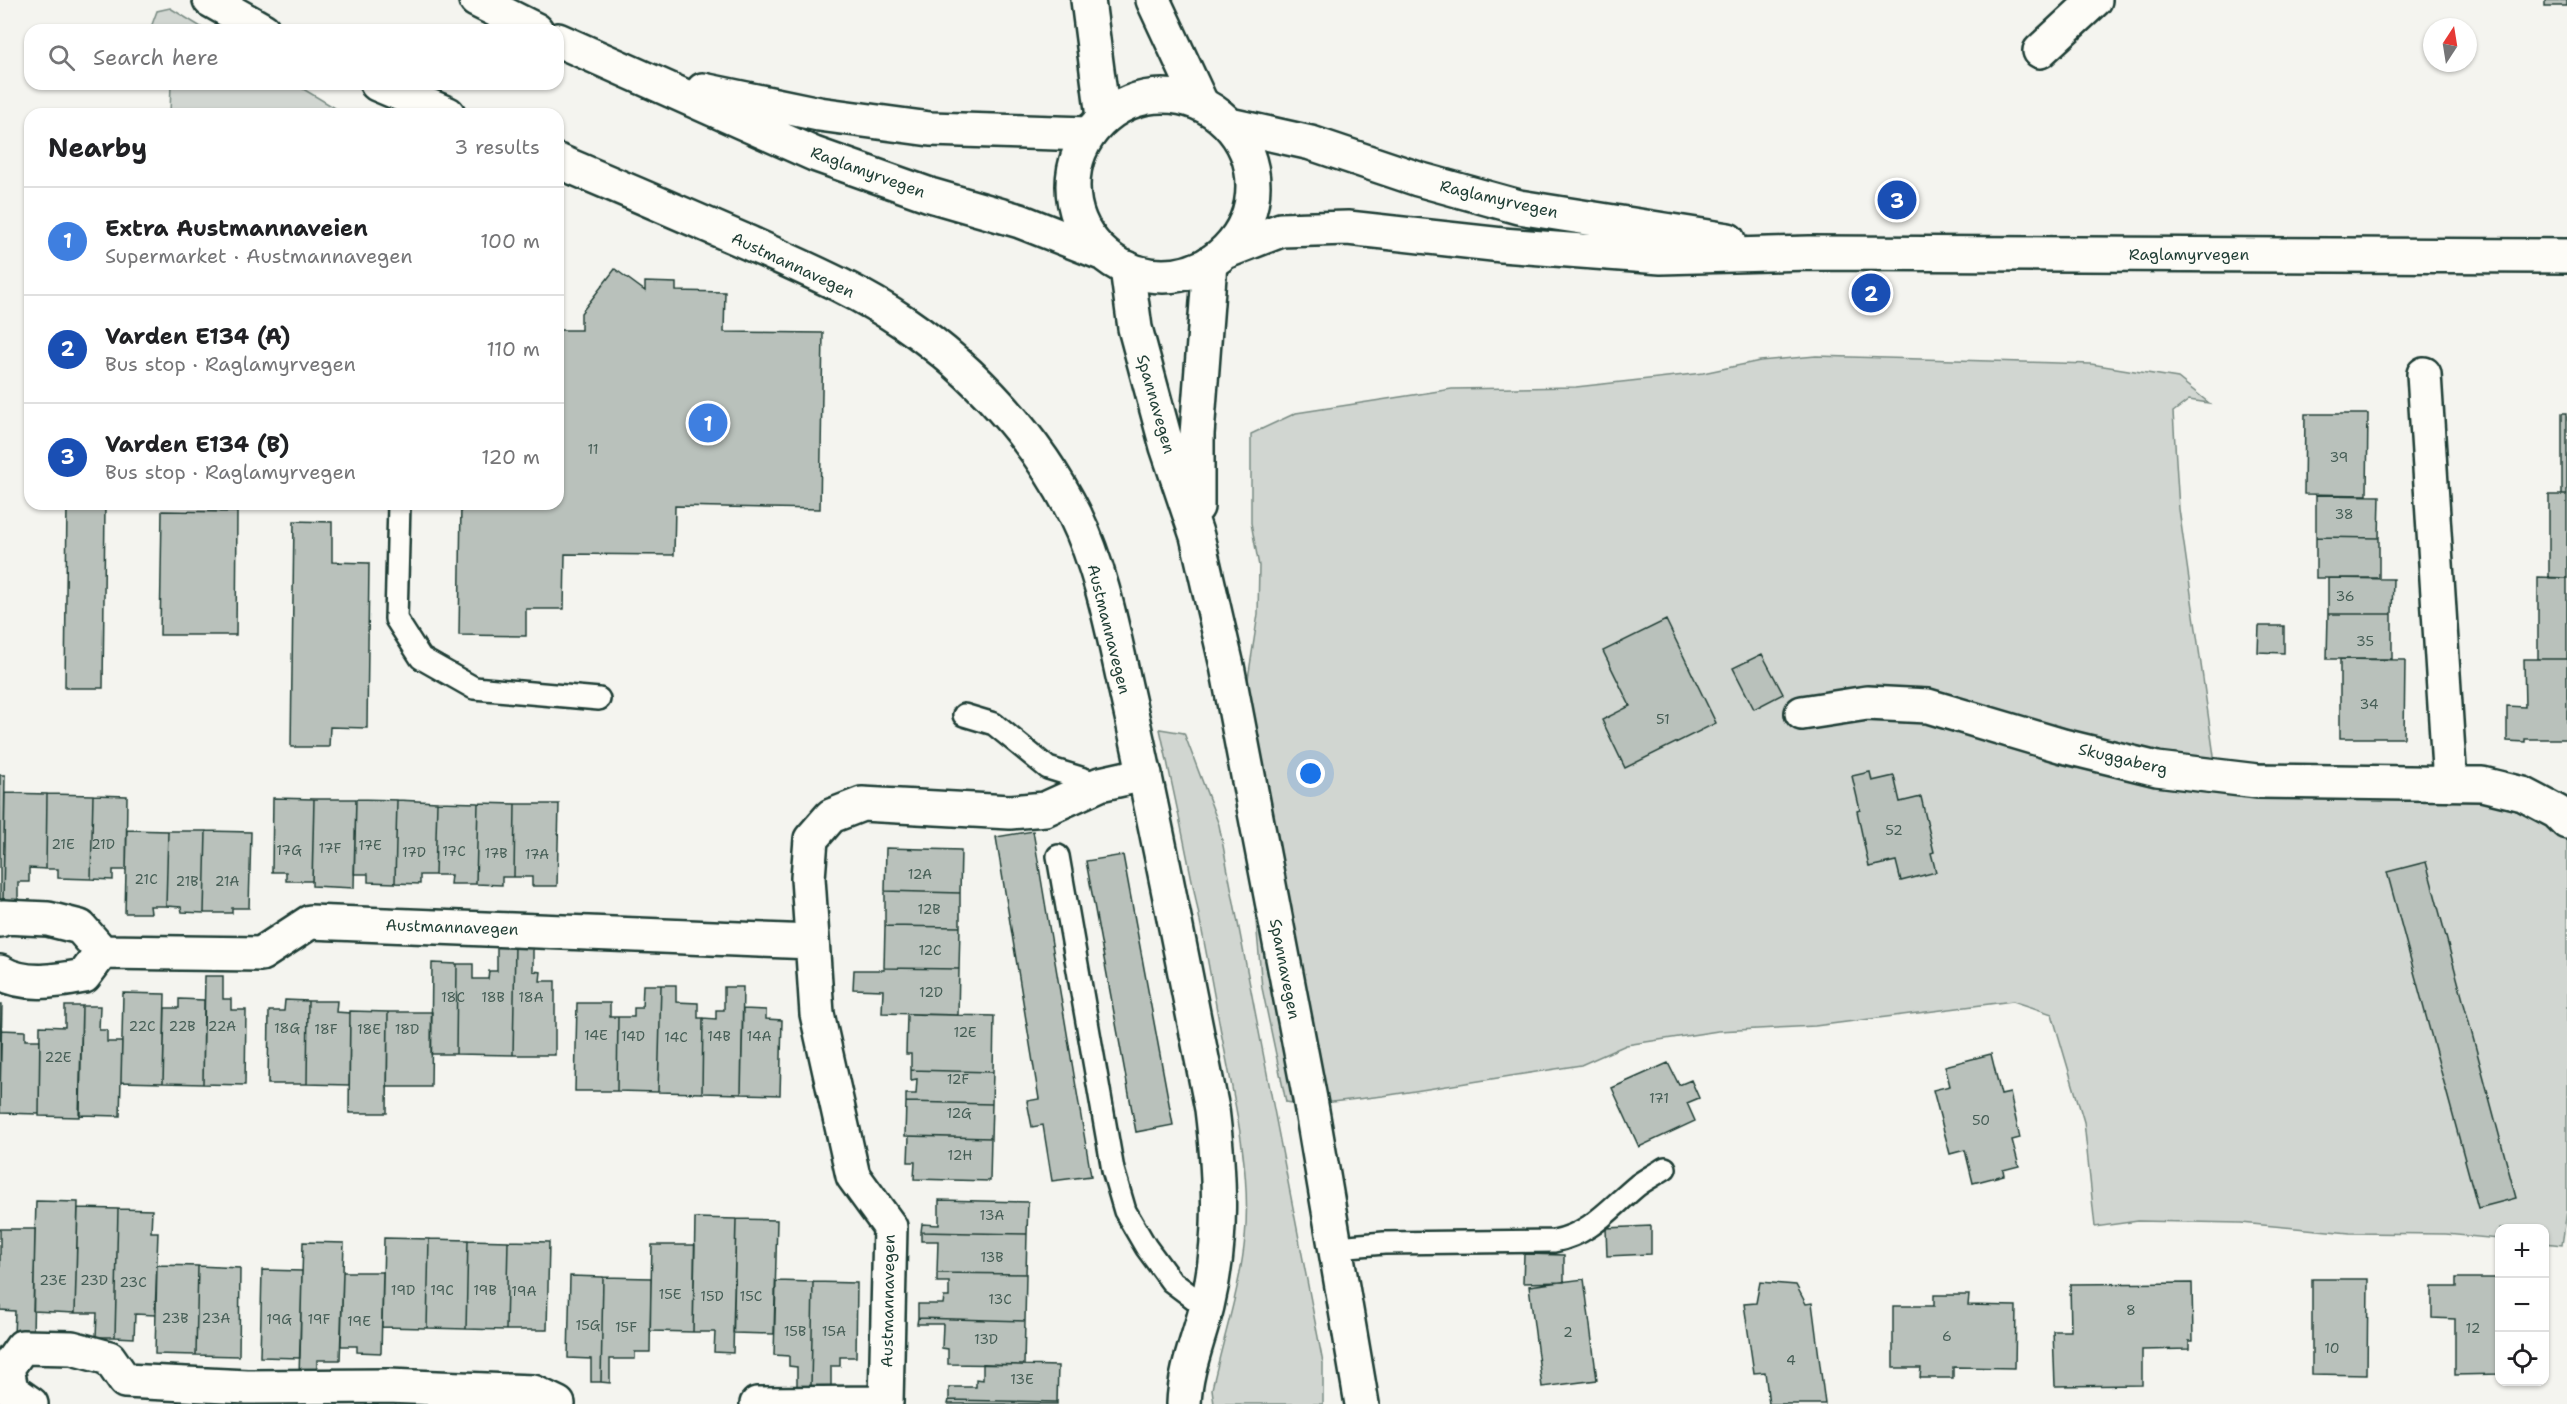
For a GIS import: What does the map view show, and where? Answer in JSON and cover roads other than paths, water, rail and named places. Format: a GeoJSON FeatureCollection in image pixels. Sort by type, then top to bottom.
{"type":"FeatureCollection","features":[{"type":"Feature","properties":{"kind":"main road"},"geometry":{"type":"LineString","coordinates":[[210,0],[252,24]]}},
{"type":"Feature","properties":{"kind":"main road"},"geometry":{"type":"LineString","coordinates":[[476,0],[524,24]]}},
{"type":"Feature","properties":{"kind":"main road"},"geometry":{"type":"LineString","coordinates":[[1088,0],[1096,126]]}},
{"type":"Feature","properties":{"kind":"main road"},"geometry":{"type":"LineString","coordinates":[[1153,0],[1201,103]]}},
{"type":"Feature","properties":{"kind":"main road"},"geometry":{"type":"LineString","coordinates":[[2040,51],[2095,0]]}},
{"type":"Feature","properties":{"kind":"main road","name":"Raglamyrvegen"},"geometry":{"type":"LineString","coordinates":[[564,43],[814,154],[930,195],[1020,221],[1115,261]]}},
{"type":"Feature","properties":{"kind":"main road","name":"Raglamyrvegen"},"geometry":{"type":"LineString","coordinates":[[637,76],[819,114],[908,126],[1016,133],[1096,126]]}},
{"type":"Feature","properties":{"kind":"main road"},"geometry":{"type":"LineString","coordinates":[[386,90],[407,105]]}},
{"type":"Feature","properties":{"kind":"main road"},"geometry":{"type":"LineString","coordinates":[[1150,96],[1176,96],[1201,103],[1230,125],[1246,147],[1253,175],[1253,202],[1243,228],[1218,257],[1184,274],[1155,276],[1115,261],[1086,234],[1076,210],[1074,175],[1077,158],[1096,126],[1125,103],[1150,96]]}},
{"type":"Feature","properties":{"kind":"main road","name":"Raglamyrvegen"},"geometry":{"type":"LineString","coordinates":[[1230,125],[1311,143],[1418,179],[1519,207],[1810,253]]}},
{"type":"Feature","properties":{"kind":"main road","name":"Austmannavegen"},"geometry":{"type":"LineString","coordinates":[[564,164],[826,277],[905,323],[942,352],[994,399],[1039,455],[1075,515],[1096,571],[1144,774],[1212,1109],[1218,1157],[1220,1201],[1218,1239],[1207,1308],[1184,1388],[1184,1404]]}},
{"type":"Feature","properties":{"kind":"main road","name":"Raglamyrvegen"},"geometry":{"type":"LineString","coordinates":[[1218,257],[1281,230],[1348,228],[1502,245],[1660,257],[1810,253],[2567,256]]}},
{"type":"Feature","properties":{"kind":"main road","name":"Spannavegen"},"geometry":{"type":"LineString","coordinates":[[1197,536],[1197,434],[1218,257]]}},
{"type":"Feature","properties":{"kind":"main road","name":"Spannavegen"},"geometry":{"type":"LineString","coordinates":[[1115,261],[1167,447],[1197,536],[1227,666],[1337,1246],[1362,1404]]}},
{"type":"Feature","properties":{"kind":"main road"},"geometry":{"type":"LineString","coordinates":[[2424,374],[2450,784]]}},
{"type":"Feature","properties":{"kind":"main road","name":"Skuggaberg"},"geometry":{"type":"LineString","coordinates":[[1802,713],[1867,703],[1928,706],[2063,746],[2157,769],[2257,781],[2482,784],[2523,794],[2564,813]]}},
{"type":"Feature","properties":{"kind":"main road","name":"Austmannavegen"},"geometry":{"type":"LineString","coordinates":[[758,1404],[886,1403],[890,1227],[853,1176],[817,1014],[808,878],[811,839],[831,816],[862,804],[1010,812],[1045,809],[1100,784],[1144,774]]}},
{"type":"Feature","properties":{"kind":"main road"},"geometry":{"type":"LineString","coordinates":[[0,920],[3,917],[48,919],[80,927],[102,952],[84,976],[46,982],[7,976],[0,972]]}},
{"type":"Feature","properties":{"kind":"main road","name":"Austmannavegen"},"geometry":{"type":"LineString","coordinates":[[102,952],[261,954],[310,922],[812,942]]}},
{"type":"Feature","properties":{"kind":"main road"},"geometry":{"type":"LineString","coordinates":[[31,1404],[11,1390],[7,1368],[22,1347],[72,1348],[109,1358],[121,1392],[247,1387],[388,1386],[533,1392],[558,1404]]}},
{"type":"Feature","properties":{"kind":"lane"},"geometry":{"type":"LineString","coordinates":[[399,510],[396,619],[421,658],[474,688],[599,699]]}},
{"type":"Feature","properties":{"kind":"lane"},"geometry":{"type":"LineString","coordinates":[[964,715],[994,724],[1048,768],[1100,784]]}},
{"type":"Feature","properties":{"kind":"lane"},"geometry":{"type":"LineString","coordinates":[[1058,856],[1113,1170],[1125,1211],[1146,1247],[1171,1281],[1207,1308]]}},
{"type":"Feature","properties":{"kind":"lane"},"geometry":{"type":"LineString","coordinates":[[1337,1246],[1384,1243],[1554,1241],[1571,1238],[1592,1227],[1640,1184],[1665,1168]]}},
{"type":"Feature","properties":{"kind":"place","name":"Varden E134 (B)"},"geometry":{"type":"Point","coordinates":[1897,200]}},
{"type":"Feature","properties":{"kind":"place","name":"Varden E134 (A)"},"geometry":{"type":"Point","coordinates":[1871,293]}},
{"type":"Feature","properties":{"kind":"place","name":"Extra Austmannaveien"},"geometry":{"type":"Point","coordinates":[708,423]}}]}
